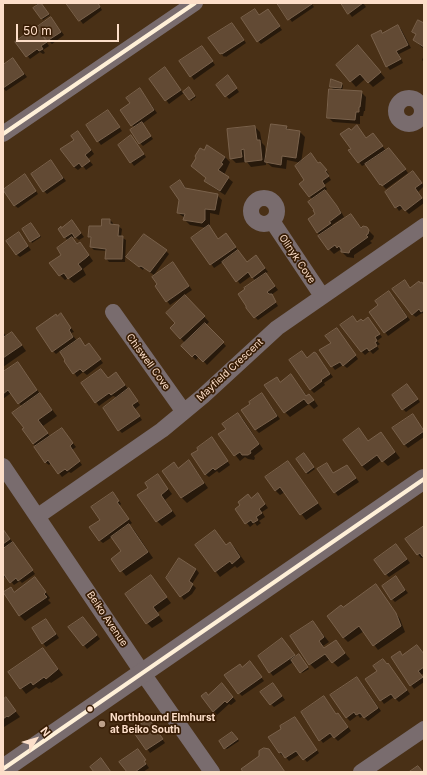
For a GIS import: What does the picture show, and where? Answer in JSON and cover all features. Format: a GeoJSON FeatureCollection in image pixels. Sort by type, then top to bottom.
{"type":"FeatureCollection","features":[{"type":"Feature","properties":{"kind":"street"},"geometry":{"type":"LineString","coordinates":[[3,134],[195,3]]}},
{"type":"Feature","properties":{"kind":"street","name":"Olinyk Cove"},"geometry":{"type":"LineString","coordinates":[[272,222],[322,296]]}},
{"type":"Feature","properties":{"kind":"street","name":"Mayfield Crescent"},"geometry":{"type":"LineString","coordinates":[[38,516],[162,430],[277,328],[424,226]]}},
{"type":"Feature","properties":{"kind":"street","name":"Chiswell Cove"},"geometry":{"type":"LineString","coordinates":[[112,312],[184,412]]}},
{"type":"Feature","properties":{"kind":"street","name":"Beiko Avenue"},"geometry":{"type":"LineString","coordinates":[[3,466],[142,672],[212,772]]}},
{"type":"Feature","properties":{"kind":"street"},"geometry":{"type":"LineString","coordinates":[[3,769],[424,479]]}},
{"type":"Feature","properties":{"kind":"street"},"geometry":{"type":"LineString","coordinates":[[361,772],[424,729]]}},
{"type":"Feature","properties":{"kind":"building"},"geometry":{"type":"Polygon","coordinates":[[[41,3],[49,14],[41,19],[33,8],[41,3]]]}},
{"type":"Feature","properties":{"kind":"building"},"geometry":{"type":"Polygon","coordinates":[[[66,3],[98,3],[100,7],[79,21],[66,3]]]}},
{"type":"Feature","properties":{"kind":"building"},"geometry":{"type":"Polygon","coordinates":[[[277,3],[311,3],[312,4],[288,20],[277,3]]]}},
{"type":"Feature","properties":{"kind":"building"},"geometry":{"type":"Polygon","coordinates":[[[341,3],[363,3],[348,14],[341,3]]]}},
{"type":"Feature","properties":{"kind":"building"},"geometry":{"type":"Polygon","coordinates":[[[255,9],[259,15],[268,9],[280,26],[257,42],[241,18],[255,9]]]}},
{"type":"Feature","properties":{"kind":"building"},"geometry":{"type":"Polygon","coordinates":[[[51,17],[61,32],[47,41],[37,27],[51,17]]]}},
{"type":"Feature","properties":{"kind":"building"},"geometry":{"type":"Polygon","coordinates":[[[418,20],[424,23],[424,47],[413,40],[416,34],[412,32],[418,20]]]}},
{"type":"Feature","properties":{"kind":"building"},"geometry":{"type":"Polygon","coordinates":[[[232,23],[244,40],[220,54],[208,38],[232,23]]]}},
{"type":"Feature","properties":{"kind":"building"},"geometry":{"type":"Polygon","coordinates":[[[398,25],[408,45],[396,51],[401,59],[386,67],[371,35],[381,30],[382,33],[398,25]]]}},
{"type":"Feature","properties":{"kind":"building"},"geometry":{"type":"Polygon","coordinates":[[[36,27],[47,42],[41,46],[43,49],[39,51],[37,49],[26,57],[15,42],[36,27]]]}},
{"type":"Feature","properties":{"kind":"building"},"geometry":{"type":"Polygon","coordinates":[[[358,45],[381,72],[368,83],[360,74],[350,82],[336,65],[358,45]]]}},
{"type":"Feature","properties":{"kind":"building"},"geometry":{"type":"Polygon","coordinates":[[[202,46],[213,61],[190,77],[179,61],[202,46]]]}},
{"type":"Feature","properties":{"kind":"building"},"geometry":{"type":"Polygon","coordinates":[[[13,58],[24,74],[3,88],[3,65],[13,58]]]}},
{"type":"Feature","properties":{"kind":"building"},"geometry":{"type":"Polygon","coordinates":[[[165,67],[181,90],[165,101],[149,79],[165,67]]]}},
{"type":"Feature","properties":{"kind":"building"},"geometry":{"type":"Polygon","coordinates":[[[228,75],[237,88],[225,97],[216,85],[228,75]]]}},
{"type":"Feature","properties":{"kind":"building"},"geometry":{"type":"Polygon","coordinates":[[[331,79],[342,83],[341,88],[330,87],[331,79]]]}},
{"type":"Feature","properties":{"kind":"building"},"geometry":{"type":"Polygon","coordinates":[[[189,87],[195,96],[189,100],[183,92],[189,87]]]}},
{"type":"Feature","properties":{"kind":"building"},"geometry":{"type":"Polygon","coordinates":[[[140,88],[154,110],[131,126],[120,110],[130,103],[126,98],[140,88]]]}},
{"type":"Feature","properties":{"kind":"building"},"geometry":{"type":"Polygon","coordinates":[[[329,89],[362,91],[359,112],[356,112],[355,120],[327,118],[329,89]]]}},
{"type":"Feature","properties":{"kind":"building"},"geometry":{"type":"Polygon","coordinates":[[[108,110],[120,127],[97,142],[86,125],[108,110]]]}},
{"type":"Feature","properties":{"kind":"building"},"geometry":{"type":"Polygon","coordinates":[[[142,122],[151,136],[139,144],[130,130],[142,122]]]}},
{"type":"Feature","properties":{"kind":"building"},"geometry":{"type":"Polygon","coordinates":[[[271,124],[287,126],[286,129],[300,131],[296,158],[282,156],[281,165],[265,162],[271,124]]]}},
{"type":"Feature","properties":{"kind":"building"},"geometry":{"type":"Polygon","coordinates":[[[357,125],[366,138],[373,133],[383,146],[358,163],[348,150],[351,149],[340,134],[349,128],[351,130],[357,125]]]}},
{"type":"Feature","properties":{"kind":"building"},"geometry":{"type":"Polygon","coordinates":[[[255,126],[257,140],[260,140],[262,160],[245,162],[244,149],[241,150],[242,157],[230,159],[227,129],[255,126]]]}},
{"type":"Feature","properties":{"kind":"building"},"geometry":{"type":"Polygon","coordinates":[[[78,131],[91,150],[85,155],[90,161],[82,167],[79,163],[74,167],[60,149],[74,140],[71,136],[78,131]]]}},
{"type":"Feature","properties":{"kind":"building"},"geometry":{"type":"Polygon","coordinates":[[[131,135],[144,154],[130,163],[118,145],[131,135]]]}},
{"type":"Feature","properties":{"kind":"building"},"geometry":{"type":"Polygon","coordinates":[[[207,145],[225,157],[221,163],[223,164],[218,170],[229,177],[220,191],[204,181],[206,178],[191,166],[200,148],[204,150],[207,145]]]}},
{"type":"Feature","properties":{"kind":"building"},"geometry":{"type":"Polygon","coordinates":[[[389,148],[406,169],[382,186],[365,164],[389,148]]]}},
{"type":"Feature","properties":{"kind":"building"},"geometry":{"type":"Polygon","coordinates":[[[311,153],[318,163],[320,162],[327,170],[325,171],[329,176],[322,181],[325,186],[309,197],[299,184],[304,180],[295,166],[311,153]]]}},
{"type":"Feature","properties":{"kind":"building"},"geometry":{"type":"Polygon","coordinates":[[[51,160],[63,178],[43,192],[31,174],[51,160]]]}},
{"type":"Feature","properties":{"kind":"building"},"geometry":{"type":"Polygon","coordinates":[[[413,171],[422,183],[415,188],[422,198],[405,211],[400,205],[395,208],[385,192],[413,171]]]}},
{"type":"Feature","properties":{"kind":"building"},"geometry":{"type":"Polygon","coordinates":[[[25,174],[36,191],[14,206],[3,190],[25,174]]]}},
{"type":"Feature","properties":{"kind":"building"},"geometry":{"type":"Polygon","coordinates":[[[180,180],[185,188],[218,194],[215,210],[205,209],[205,220],[202,223],[183,220],[185,214],[177,213],[179,200],[170,187],[180,180]]]}},
{"type":"Feature","properties":{"kind":"building"},"geometry":{"type":"Polygon","coordinates":[[[325,190],[341,213],[329,222],[331,223],[317,233],[308,219],[315,214],[308,202],[325,190]]]}},
{"type":"Feature","properties":{"kind":"building"},"geometry":{"type":"Polygon","coordinates":[[[351,214],[361,228],[363,226],[367,227],[369,230],[368,234],[366,235],[368,237],[350,250],[349,253],[341,252],[339,246],[337,248],[335,245],[328,250],[318,236],[351,214]]]}},
{"type":"Feature","properties":{"kind":"building"},"geometry":{"type":"Polygon","coordinates":[[[102,219],[110,219],[110,224],[119,225],[118,236],[123,236],[122,259],[105,259],[106,249],[90,247],[91,237],[88,237],[89,226],[101,226],[102,219]]]}},
{"type":"Feature","properties":{"kind":"building"},"geometry":{"type":"Polygon","coordinates":[[[72,220],[81,233],[75,238],[72,233],[64,238],[58,229],[72,220]]]}},
{"type":"Feature","properties":{"kind":"building"},"geometry":{"type":"Polygon","coordinates":[[[31,223],[40,236],[30,242],[22,229],[31,223]]]}},
{"type":"Feature","properties":{"kind":"building"},"geometry":{"type":"Polygon","coordinates":[[[209,225],[218,239],[226,233],[236,247],[210,265],[191,238],[209,225]]]}},
{"type":"Feature","properties":{"kind":"building"},"geometry":{"type":"Polygon","coordinates":[[[19,232],[28,246],[16,255],[6,241],[19,232]]]}},
{"type":"Feature","properties":{"kind":"building"},"geometry":{"type":"Polygon","coordinates":[[[144,234],[167,250],[150,272],[141,266],[139,267],[126,257],[144,234]]]}},
{"type":"Feature","properties":{"kind":"building"},"geometry":{"type":"Polygon","coordinates":[[[72,237],[77,244],[80,242],[89,255],[78,264],[82,269],[68,279],[64,273],[59,276],[49,263],[61,255],[57,248],[72,237]]]}},
{"type":"Feature","properties":{"kind":"building"},"geometry":{"type":"Polygon","coordinates":[[[238,250],[247,262],[256,255],[265,268],[252,278],[248,272],[236,282],[222,262],[238,250]]]}},
{"type":"Feature","properties":{"kind":"building"},"geometry":{"type":"Polygon","coordinates":[[[173,262],[189,286],[166,302],[155,286],[157,284],[152,277],[173,262]]]}},
{"type":"Feature","properties":{"kind":"building"},"geometry":{"type":"Polygon","coordinates":[[[266,273],[275,286],[267,292],[272,294],[276,302],[254,318],[238,294],[266,273]]]}},
{"type":"Feature","properties":{"kind":"building"},"geometry":{"type":"Polygon","coordinates":[[[405,280],[410,288],[419,281],[420,283],[422,282],[424,286],[424,310],[421,312],[419,309],[412,315],[392,289],[405,280]]]}},
{"type":"Feature","properties":{"kind":"building"},"geometry":{"type":"Polygon","coordinates":[[[389,291],[407,317],[384,333],[369,312],[378,305],[375,301],[389,291]]]}},
{"type":"Feature","properties":{"kind":"building"},"geometry":{"type":"Polygon","coordinates":[[[185,295],[205,316],[180,339],[170,328],[175,323],[166,313],[185,295]]]}},
{"type":"Feature","properties":{"kind":"building"},"geometry":{"type":"Polygon","coordinates":[[[61,313],[71,328],[69,330],[73,337],[52,352],[36,328],[56,314],[57,316],[61,313]]]}},
{"type":"Feature","properties":{"kind":"building"},"geometry":{"type":"Polygon","coordinates":[[[353,316],[357,322],[361,319],[363,321],[368,317],[380,334],[375,337],[377,346],[369,351],[367,348],[361,352],[340,325],[353,316]]]}},
{"type":"Feature","properties":{"kind":"building"},"geometry":{"type":"Polygon","coordinates":[[[205,323],[224,342],[203,362],[195,354],[192,357],[181,346],[205,323]]]}},
{"type":"Feature","properties":{"kind":"building"},"geometry":{"type":"Polygon","coordinates":[[[337,328],[356,355],[343,366],[340,362],[331,367],[319,350],[331,343],[325,336],[337,328]]]}},
{"type":"Feature","properties":{"kind":"building"},"geometry":{"type":"Polygon","coordinates":[[[12,332],[22,345],[3,358],[3,338],[12,332]]]}},
{"type":"Feature","properties":{"kind":"building"},"geometry":{"type":"Polygon","coordinates":[[[80,338],[85,346],[89,343],[101,359],[83,372],[80,369],[73,374],[60,352],[80,338]]]}},
{"type":"Feature","properties":{"kind":"building"},"geometry":{"type":"Polygon","coordinates":[[[302,351],[307,358],[314,352],[316,353],[330,374],[310,390],[289,360],[302,351]]]}},
{"type":"Feature","properties":{"kind":"building"},"geometry":{"type":"Polygon","coordinates":[[[18,362],[37,390],[18,404],[8,390],[3,394],[3,372],[18,362]]]}},
{"type":"Feature","properties":{"kind":"building"},"geometry":{"type":"Polygon","coordinates":[[[101,369],[108,378],[116,372],[125,385],[111,395],[109,393],[95,403],[81,383],[101,369]]]}},
{"type":"Feature","properties":{"kind":"building"},"geometry":{"type":"Polygon","coordinates":[[[291,374],[306,396],[309,394],[314,400],[308,404],[304,399],[284,413],[264,385],[277,377],[280,382],[291,374]]]}},
{"type":"Feature","properties":{"kind":"building"},"geometry":{"type":"Polygon","coordinates":[[[407,384],[418,399],[402,410],[392,395],[407,384]]]}},
{"type":"Feature","properties":{"kind":"building"},"geometry":{"type":"Polygon","coordinates":[[[129,388],[138,401],[132,405],[140,416],[118,431],[103,408],[129,388]]]}},
{"type":"Feature","properties":{"kind":"building"},"geometry":{"type":"Polygon","coordinates":[[[40,393],[52,410],[38,420],[48,433],[33,444],[22,429],[24,428],[12,413],[40,393]]]}},
{"type":"Feature","properties":{"kind":"building"},"geometry":{"type":"Polygon","coordinates":[[[262,393],[277,416],[255,430],[241,410],[262,393]]]}},
{"type":"Feature","properties":{"kind":"building"},"geometry":{"type":"Polygon","coordinates":[[[238,413],[259,444],[250,451],[251,453],[248,455],[242,455],[240,452],[234,456],[218,434],[226,429],[222,424],[238,413]]]}},
{"type":"Feature","properties":{"kind":"building"},"geometry":{"type":"Polygon","coordinates":[[[413,414],[424,431],[404,445],[392,428],[413,414]]]}},
{"type":"Feature","properties":{"kind":"building"},"geometry":{"type":"Polygon","coordinates":[[[62,428],[73,443],[70,446],[80,461],[67,471],[65,469],[58,474],[48,460],[45,463],[34,447],[62,428]]]}},
{"type":"Feature","properties":{"kind":"building"},"geometry":{"type":"Polygon","coordinates":[[[359,428],[368,441],[381,432],[395,452],[382,462],[377,455],[362,466],[343,440],[359,428]]]}},
{"type":"Feature","properties":{"kind":"building"},"geometry":{"type":"Polygon","coordinates":[[[212,437],[228,461],[215,470],[213,468],[205,475],[191,454],[198,450],[197,448],[212,437]]]}},
{"type":"Feature","properties":{"kind":"building"},"geometry":{"type":"Polygon","coordinates":[[[304,453],[314,467],[306,473],[296,459],[304,453]]]}},
{"type":"Feature","properties":{"kind":"building"},"geometry":{"type":"Polygon","coordinates":[[[189,460],[204,483],[181,498],[162,471],[174,462],[178,468],[189,460]]]}},
{"type":"Feature","properties":{"kind":"building"},"geometry":{"type":"Polygon","coordinates":[[[288,461],[318,503],[300,515],[280,487],[275,491],[265,477],[288,461]]]}},
{"type":"Feature","properties":{"kind":"building"},"geometry":{"type":"Polygon","coordinates":[[[327,463],[333,473],[347,465],[356,478],[334,493],[317,469],[327,463]]]}},
{"type":"Feature","properties":{"kind":"building"},"geometry":{"type":"Polygon","coordinates":[[[158,474],[168,489],[161,495],[172,511],[156,522],[137,495],[148,488],[145,483],[158,474]]]}},
{"type":"Feature","properties":{"kind":"building"},"geometry":{"type":"Polygon","coordinates":[[[113,492],[119,501],[117,502],[129,519],[99,541],[89,527],[100,520],[91,507],[113,492]]]}},
{"type":"Feature","properties":{"kind":"building"},"geometry":{"type":"Polygon","coordinates":[[[258,493],[265,504],[259,509],[262,513],[256,517],[258,520],[253,523],[251,520],[245,524],[235,509],[240,505],[238,502],[248,494],[251,498],[258,493]]]}},
{"type":"Feature","properties":{"kind":"building"},"geometry":{"type":"Polygon","coordinates":[[[129,524],[148,552],[120,572],[111,559],[121,551],[111,537],[129,524]]]}},
{"type":"Feature","properties":{"kind":"building"},"geometry":{"type":"Polygon","coordinates":[[[424,526],[424,557],[420,553],[417,555],[405,539],[424,526]]]}},
{"type":"Feature","properties":{"kind":"building"},"geometry":{"type":"Polygon","coordinates":[[[3,529],[10,539],[3,544],[3,529]]]}},
{"type":"Feature","properties":{"kind":"building"},"geometry":{"type":"Polygon","coordinates":[[[215,530],[226,545],[230,542],[240,557],[232,564],[230,561],[215,572],[195,545],[215,530]]]}},
{"type":"Feature","properties":{"kind":"building"},"geometry":{"type":"Polygon","coordinates":[[[13,542],[33,570],[18,581],[16,578],[10,583],[3,573],[3,549],[13,542]]]}},
{"type":"Feature","properties":{"kind":"building"},"geometry":{"type":"Polygon","coordinates":[[[396,544],[407,559],[385,575],[374,560],[396,544]]]}},
{"type":"Feature","properties":{"kind":"building"},"geometry":{"type":"Polygon","coordinates":[[[179,558],[196,569],[189,581],[193,584],[189,591],[180,597],[166,578],[179,558]]]}},
{"type":"Feature","properties":{"kind":"building"},"geometry":{"type":"Polygon","coordinates":[[[151,575],[167,597],[153,607],[159,615],[146,624],[125,594],[151,575]]]}},
{"type":"Feature","properties":{"kind":"building"},"geometry":{"type":"Polygon","coordinates":[[[396,576],[405,590],[391,600],[382,586],[396,576]]]}},
{"type":"Feature","properties":{"kind":"building"},"geometry":{"type":"Polygon","coordinates":[[[35,577],[46,592],[44,594],[47,597],[19,616],[3,592],[11,587],[14,592],[35,577]]]}},
{"type":"Feature","properties":{"kind":"building"},"geometry":{"type":"Polygon","coordinates":[[[376,584],[396,613],[401,626],[373,646],[359,626],[343,638],[327,616],[341,605],[343,607],[376,584]]]}},
{"type":"Feature","properties":{"kind":"building"},"geometry":{"type":"Polygon","coordinates":[[[83,617],[97,635],[83,646],[68,627],[83,617]]]}},
{"type":"Feature","properties":{"kind":"building"},"geometry":{"type":"Polygon","coordinates":[[[46,619],[56,634],[42,644],[32,628],[46,619]]]}},
{"type":"Feature","properties":{"kind":"building"},"geometry":{"type":"Polygon","coordinates":[[[313,621],[324,637],[319,641],[324,648],[336,640],[345,653],[332,663],[325,654],[309,665],[290,636],[313,621]]]}},
{"type":"Feature","properties":{"kind":"building"},"geometry":{"type":"Polygon","coordinates":[[[282,638],[295,655],[269,673],[258,656],[282,638]]]}},
{"type":"Feature","properties":{"kind":"building"},"geometry":{"type":"Polygon","coordinates":[[[417,645],[424,654],[424,667],[418,671],[423,677],[410,686],[391,657],[400,651],[402,655],[417,645]]]}},
{"type":"Feature","properties":{"kind":"building"},"geometry":{"type":"Polygon","coordinates":[[[43,648],[58,669],[46,679],[44,677],[33,685],[31,682],[20,689],[8,672],[43,648]]]}},
{"type":"Feature","properties":{"kind":"building"},"geometry":{"type":"Polygon","coordinates":[[[299,654],[308,667],[300,673],[291,660],[299,654]]]}},
{"type":"Feature","properties":{"kind":"building"},"geometry":{"type":"Polygon","coordinates":[[[383,659],[387,664],[388,663],[407,690],[395,699],[391,694],[380,701],[365,679],[377,671],[373,666],[383,659]]]}},
{"type":"Feature","properties":{"kind":"building"},"geometry":{"type":"Polygon","coordinates":[[[250,661],[262,677],[238,694],[224,675],[240,664],[242,667],[250,661]]]}},
{"type":"Feature","properties":{"kind":"building"},"geometry":{"type":"Polygon","coordinates":[[[357,677],[378,708],[364,718],[360,713],[356,715],[354,712],[346,718],[330,695],[357,677]]]}},
{"type":"Feature","properties":{"kind":"building"},"geometry":{"type":"Polygon","coordinates":[[[222,683],[233,697],[227,703],[225,701],[213,712],[201,696],[206,692],[208,695],[222,683]]]}},
{"type":"Feature","properties":{"kind":"building"},"geometry":{"type":"Polygon","coordinates":[[[273,683],[282,696],[270,705],[260,692],[273,683]]]}},
{"type":"Feature","properties":{"kind":"building"},"geometry":{"type":"Polygon","coordinates":[[[324,696],[336,714],[338,713],[348,727],[334,738],[330,733],[319,741],[301,712],[324,696]]]}},
{"type":"Feature","properties":{"kind":"building"},"geometry":{"type":"Polygon","coordinates":[[[6,697],[16,711],[3,719],[3,700],[6,697]]]}},
{"type":"Feature","properties":{"kind":"building"},"geometry":{"type":"Polygon","coordinates":[[[295,717],[317,750],[303,760],[296,751],[285,758],[281,752],[279,753],[268,737],[281,729],[280,726],[295,717]]]}},
{"type":"Feature","properties":{"kind":"building"},"geometry":{"type":"Polygon","coordinates":[[[149,719],[163,739],[146,750],[132,730],[149,719]]]}},
{"type":"Feature","properties":{"kind":"building"},"geometry":{"type":"Polygon","coordinates":[[[232,732],[238,739],[224,749],[219,741],[232,732]]]}},
{"type":"Feature","properties":{"kind":"building"},"geometry":{"type":"Polygon","coordinates":[[[264,748],[269,749],[285,772],[243,772],[241,769],[259,756],[259,751],[264,748]]]}},
{"type":"Feature","properties":{"kind":"building"},"geometry":{"type":"Polygon","coordinates":[[[138,749],[146,760],[144,761],[146,764],[135,772],[127,772],[119,762],[138,749]]]}},
{"type":"Feature","properties":{"kind":"building"},"geometry":{"type":"Polygon","coordinates":[[[101,758],[111,772],[94,772],[90,767],[101,758]]]}},
{"type":"Feature","properties":{"kind":"building"},"geometry":{"type":"Polygon","coordinates":[[[418,766],[423,772],[409,772],[418,766]]]}},
{"type":"Feature","properties":{"kind":"transit line"},"geometry":{"type":"LineString","coordinates":[[3,134],[195,3]]}},
{"type":"Feature","properties":{"kind":"transit line"},"geometry":{"type":"LineString","coordinates":[[3,769],[424,479]]}},
{"type":"Feature","properties":{"kind":"place","name":"Northbound Elmhurst at Beiko South"},"geometry":{"type":"Point","coordinates":[102,724]}}]}
